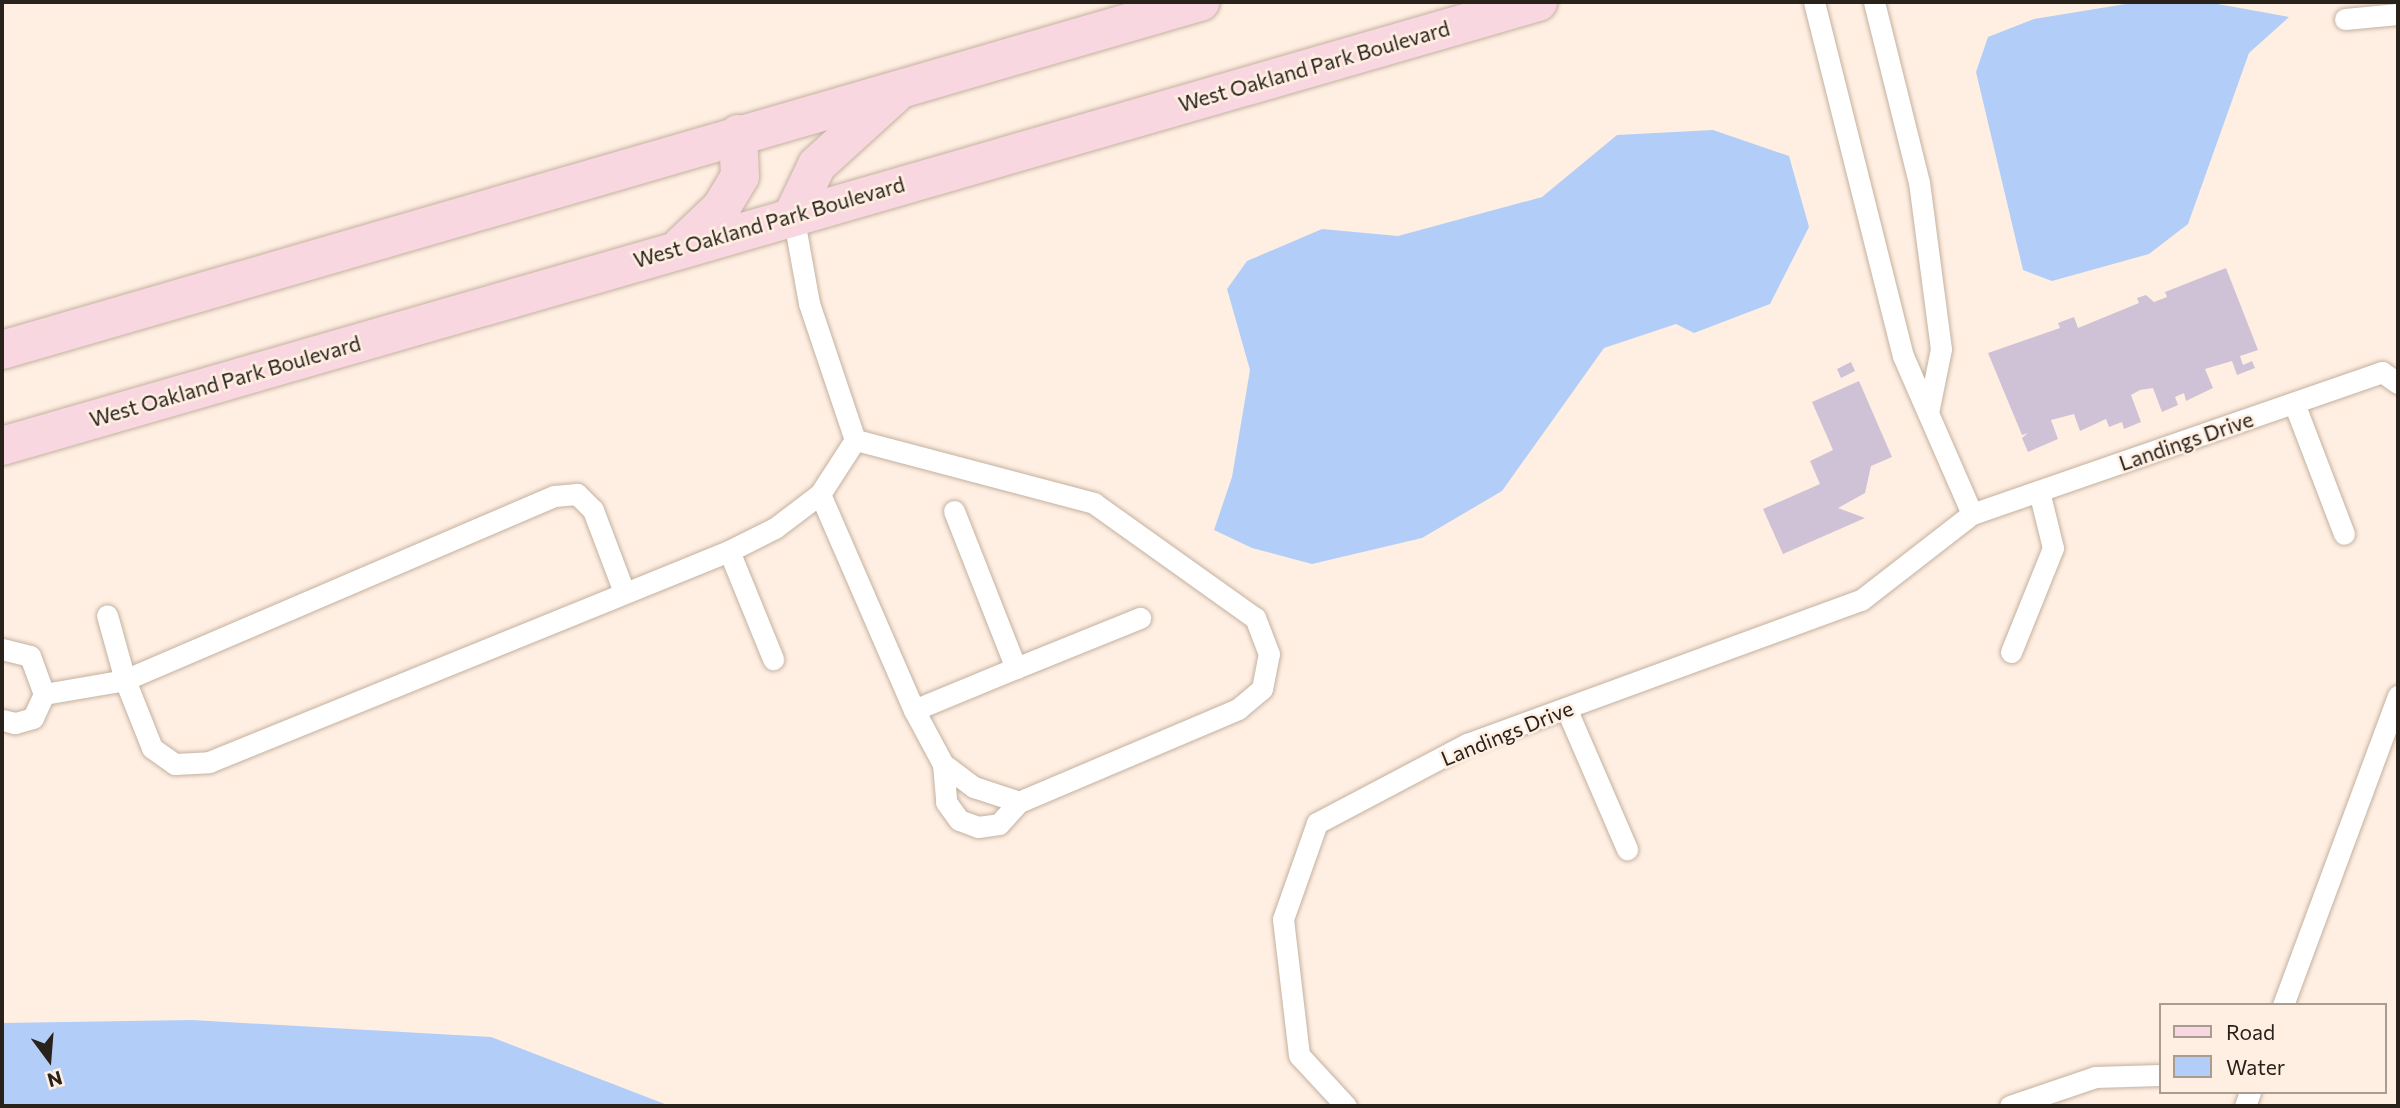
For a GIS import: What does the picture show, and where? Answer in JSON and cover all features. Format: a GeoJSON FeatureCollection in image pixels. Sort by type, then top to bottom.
{"type":"FeatureCollection","features":[{"type":"Feature","properties":{"kind":"main road"},"geometry":{"type":"LineString","coordinates":[[2,350],[738,134],[1200,2]]}},
{"type":"Feature","properties":{"kind":"main road","name":"West Oakland Park Boulevard"},"geometry":{"type":"LineString","coordinates":[[2,446],[793,215],[1538,2]]}},
{"type":"Feature","properties":{"kind":"main road"},"geometry":{"type":"LineString","coordinates":[[793,215],[817,165],[899,90]]}},
{"type":"Feature","properties":{"kind":"main road"},"geometry":{"type":"LineString","coordinates":[[678,249],[721,208],[740,176],[738,134]]}},
{"type":"Feature","properties":{"kind":"lane"},"geometry":{"type":"LineString","coordinates":[[1814,2],[1903,356],[1972,514]]}},
{"type":"Feature","properties":{"kind":"lane"},"geometry":{"type":"LineString","coordinates":[[1874,2],[1919,182],[1941,349],[1928,413]]}},
{"type":"Feature","properties":{"kind":"lane"},"geometry":{"type":"LineString","coordinates":[[2345,19],[2398,14]]}},
{"type":"Feature","properties":{"kind":"lane"},"geometry":{"type":"LineString","coordinates":[[793,215],[809,303],[855,440]]}},
{"type":"Feature","properties":{"kind":"lane","name":"Landings Drive"},"geometry":{"type":"LineString","coordinates":[[1346,1106],[1299,1055],[1283,919],[1317,823],[1467,744],[1861,600],[1972,514],[2382,372],[2398,383]]}},
{"type":"Feature","properties":{"kind":"lane"},"geometry":{"type":"LineString","coordinates":[[2294,404],[2344,534]]}},
{"type":"Feature","properties":{"kind":"lane"},"geometry":{"type":"LineString","coordinates":[[107,615],[125,680],[152,748],[175,764],[209,762],[729,551],[775,528],[820,494],[855,440]]}},
{"type":"Feature","properties":{"kind":"lane"},"geometry":{"type":"LineString","coordinates":[[820,494],[914,710],[943,764],[946,802],[959,820],[978,827],[999,824],[1019,802],[1238,709],[1262,689],[1269,654],[1255,618],[1094,503],[855,440]]}},
{"type":"Feature","properties":{"kind":"lane"},"geometry":{"type":"LineString","coordinates":[[2011,652],[2053,548],[2039,491]]}},
{"type":"Feature","properties":{"kind":"lane"},"geometry":{"type":"LineString","coordinates":[[44,694],[125,680],[554,496],[577,494],[593,510],[624,592]]}},
{"type":"Feature","properties":{"kind":"lane"},"geometry":{"type":"LineString","coordinates":[[954,511],[1016,668]]}},
{"type":"Feature","properties":{"kind":"lane"},"geometry":{"type":"LineString","coordinates":[[729,551],[773,659]]}},
{"type":"Feature","properties":{"kind":"lane"},"geometry":{"type":"LineString","coordinates":[[914,710],[1140,618]]}},
{"type":"Feature","properties":{"kind":"lane"},"geometry":{"type":"LineString","coordinates":[[2,649],[30,656],[44,694],[33,718],[15,723],[2,720]]}},
{"type":"Feature","properties":{"kind":"lane"},"geometry":{"type":"LineString","coordinates":[[2284,1003],[2398,696]]}},
{"type":"Feature","properties":{"kind":"lane"},"geometry":{"type":"LineString","coordinates":[[1566,708],[1627,849]]}},
{"type":"Feature","properties":{"kind":"lane"},"geometry":{"type":"LineString","coordinates":[[943,764],[974,788],[1019,802]]}},
{"type":"Feature","properties":{"kind":"lane"},"geometry":{"type":"LineString","coordinates":[[2010,1106],[2095,1077],[2158,1075]]}},
{"type":"Feature","properties":{"kind":"water"},"geometry":{"type":"Polygon","coordinates":[[[2138,2],[2207,2],[2289,17],[2249,53],[2188,224],[2149,254],[2052,281],[2023,270],[1976,72],[1988,37],[2034,19],[2138,2]]]}},
{"type":"Feature","properties":{"kind":"water"},"geometry":{"type":"Polygon","coordinates":[[[1713,130],[1789,156],[1809,227],[1770,304],[1694,333],[1676,324],[1604,348],[1502,491],[1422,538],[1312,564],[1252,548],[1214,530],[1232,477],[1250,370],[1227,289],[1247,261],[1322,229],[1398,236],[1542,197],[1617,135],[1713,130]]]}},
{"type":"Feature","properties":{"kind":"water"},"geometry":{"type":"Polygon","coordinates":[[[192,1020],[491,1037],[670,1106],[2,1106],[2,1023],[192,1020]]]}},
{"type":"Feature","properties":{"kind":"building"},"geometry":{"type":"Polygon","coordinates":[[[2226,268],[2258,350],[2240,356],[2243,365],[2252,361],[2255,368],[2237,375],[2232,361],[2205,369],[2213,388],[2186,401],[2184,393],[2175,397],[2178,405],[2162,412],[2153,388],[2140,390],[2131,395],[2141,422],[2124,429],[2122,422],[2109,427],[2106,419],[2080,431],[2074,414],[2051,420],[2058,439],[2028,452],[2022,438],[2028,433],[2022,435],[1988,353],[2060,328],[2058,323],[2074,317],[2078,328],[2139,303],[2137,298],[2146,295],[2154,302],[2167,297],[2165,292],[2226,268]]]}},
{"type":"Feature","properties":{"kind":"building"},"geometry":{"type":"Polygon","coordinates":[[[1851,362],[1855,371],[1841,378],[1837,369],[1851,362]]]}},
{"type":"Feature","properties":{"kind":"building"},"geometry":{"type":"Polygon","coordinates":[[[1859,381],[1892,457],[1871,466],[1865,493],[1838,508],[1865,518],[1783,554],[1763,509],[1820,484],[1810,461],[1833,450],[1812,402],[1859,381]]]}}]}
